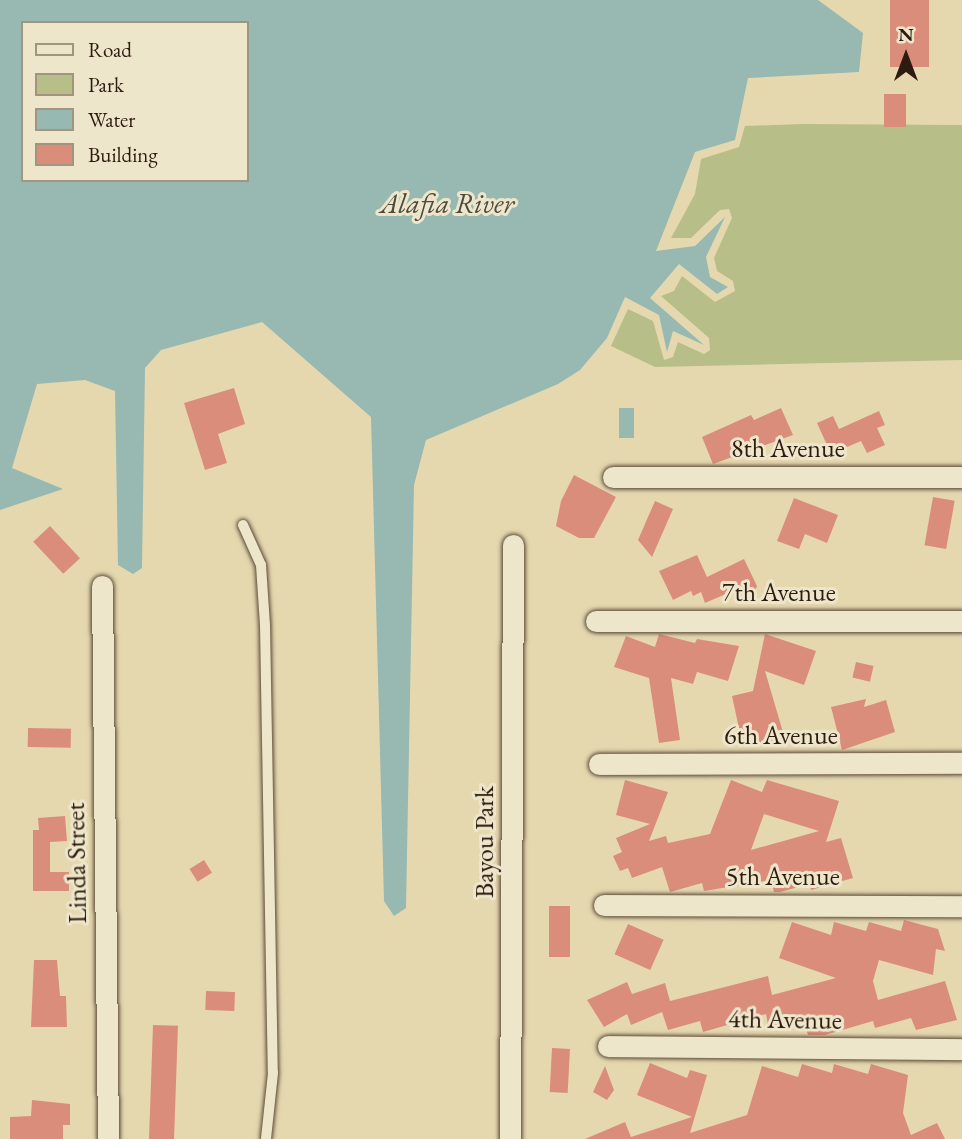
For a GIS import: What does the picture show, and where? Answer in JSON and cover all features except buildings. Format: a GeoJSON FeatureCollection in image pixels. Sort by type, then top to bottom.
{"type":"FeatureCollection","features":[{"type":"Feature","properties":{"kind":"street","name":"8th Avenue"},"geometry":{"type":"LineString","coordinates":[[613,477],[962,477]]}},
{"type":"Feature","properties":{"kind":"street","name":"Bayou Park"},"geometry":{"type":"LineString","coordinates":[[510,1139],[513,545]]}},
{"type":"Feature","properties":{"kind":"street","name":"Linda Street"},"geometry":{"type":"LineString","coordinates":[[102,586],[108,1139]]}},
{"type":"Feature","properties":{"kind":"street","name":"7th Avenue"},"geometry":{"type":"LineString","coordinates":[[596,621],[962,621]]}},
{"type":"Feature","properties":{"kind":"street","name":"6th Avenue"},"geometry":{"type":"LineString","coordinates":[[599,764],[962,764]]}},
{"type":"Feature","properties":{"kind":"street","name":"5th Avenue"},"geometry":{"type":"LineString","coordinates":[[604,905],[962,906]]}},
{"type":"Feature","properties":{"kind":"street","name":"4th Avenue"},"geometry":{"type":"LineString","coordinates":[[608,1046],[962,1049]]}},
{"type":"Feature","properties":{"kind":"lane"},"geometry":{"type":"LineString","coordinates":[[243,525],[261,565],[265,625],[273,1073],[266,1139]]}},
{"type":"Feature","properties":{"kind":"green space"},"geometry":{"type":"Polygon","coordinates":[[[962,125],[962,360],[655,367],[611,346],[628,309],[653,321],[664,360],[673,357],[678,342],[704,354],[710,350],[709,338],[661,296],[674,291],[682,276],[715,302],[735,291],[733,281],[717,271],[714,258],[732,218],[729,209],[720,210],[691,238],[671,238],[695,194],[701,159],[739,147],[745,126],[962,125]]]}},
{"type":"Feature","properties":{"kind":"water","name":"Alafia River"},"geometry":{"type":"Polygon","coordinates":[[[0,0],[818,0],[863,33],[859,72],[748,78],[735,140],[695,152],[656,251],[695,246],[725,217],[706,257],[710,277],[728,287],[717,294],[679,264],[650,298],[704,345],[673,331],[667,352],[659,315],[625,297],[607,338],[580,370],[558,384],[426,440],[414,485],[406,908],[394,916],[384,901],[371,417],[262,322],[161,350],[145,368],[142,568],[133,574],[118,565],[115,391],[85,380],[37,384],[12,468],[63,489],[0,510],[0,0]]]}},
{"type":"Feature","properties":{"kind":"water"},"geometry":{"type":"Polygon","coordinates":[[[619,408],[634,408],[634,438],[619,438],[619,408]]]}}]}
